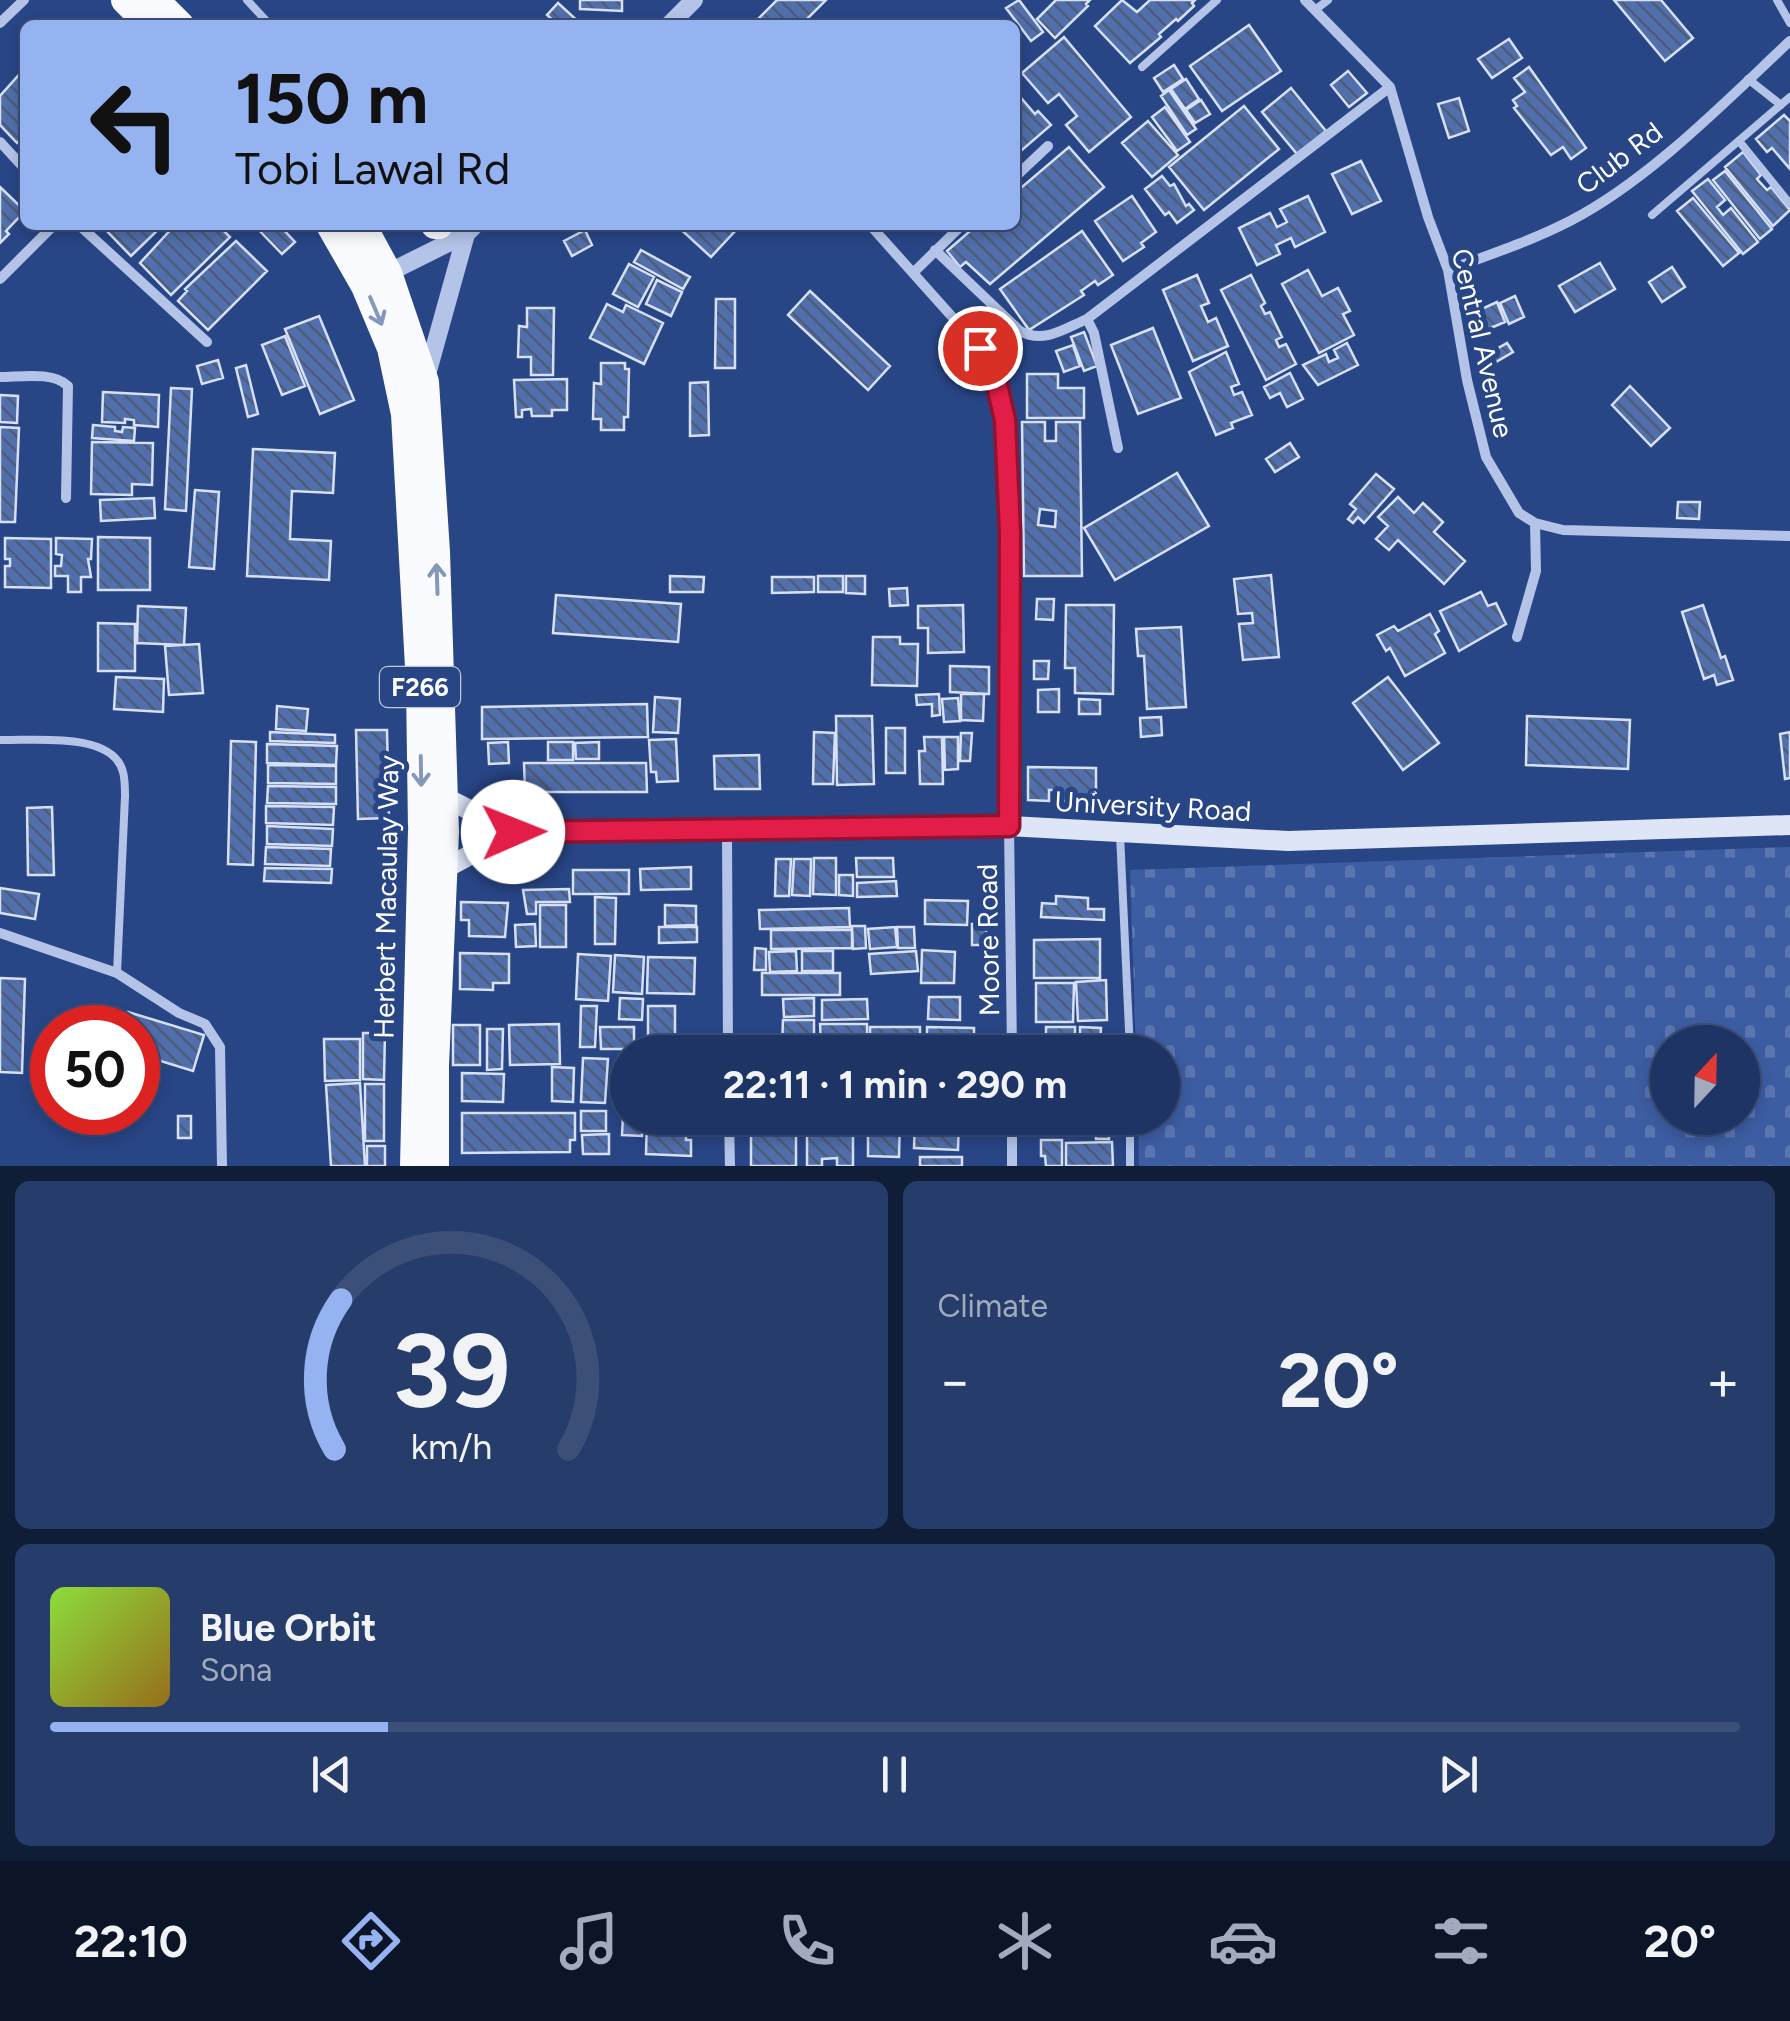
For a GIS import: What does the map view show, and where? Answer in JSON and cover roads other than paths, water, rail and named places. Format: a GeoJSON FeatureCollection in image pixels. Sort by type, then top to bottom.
{"type":"FeatureCollection","features":[{"type":"Feature","properties":{"kind":"highway"},"geometry":{"type":"LineString","coordinates":[[126,0],[145,20]]}},
{"type":"Feature","properties":{"kind":"highway"},"geometry":{"type":"LineString","coordinates":[[155,0],[175,20]]}},
{"type":"Feature","properties":{"kind":"highway","name":"Herbert Macaulay Way"},"geometry":{"type":"LineString","coordinates":[[333,230],[365,286],[391,348],[405,414],[420,685],[422,830],[414,1166]]}},
{"type":"Feature","properties":{"kind":"highway","name":"Herbert Macaulay Way"},"geometry":{"type":"LineString","coordinates":[[365,230],[388,274],[425,382],[436,552],[444,797],[435,1166]]}},
{"type":"Feature","properties":{"kind":"main road"},"geometry":{"type":"LineString","coordinates":[[444,797],[513,832]]}},
{"type":"Feature","properties":{"kind":"main road","name":"University Road"},"geometry":{"type":"LineString","coordinates":[[513,832],[1009,826],[1288,841],[1790,825]]}},
{"type":"Feature","properties":{"kind":"main road"},"geometry":{"type":"LineString","coordinates":[[444,869],[513,832]]}},
{"type":"Feature","properties":{"kind":"street"},"geometry":{"type":"LineString","coordinates":[[0,23],[24,0]]}},
{"type":"Feature","properties":{"kind":"street"},"geometry":{"type":"LineString","coordinates":[[674,20],[694,0]]}},
{"type":"Feature","properties":{"kind":"street","name":"Central Avenue"},"geometry":{"type":"LineString","coordinates":[[1304,0],[1390,87],[1428,217],[1448,270],[1467,380],[1486,457],[1508,499],[1519,513],[1535,523]]}},
{"type":"Feature","properties":{"kind":"street","name":"Club Rd"},"geometry":{"type":"LineString","coordinates":[[1448,270],[1571,221],[1615,193],[1690,134],[1790,41]]}},
{"type":"Feature","properties":{"kind":"street"},"geometry":{"type":"LineString","coordinates":[[935,250],[1020,331],[1032,337],[1046,337],[1086,319],[1390,87]]}},
{"type":"Feature","properties":{"kind":"street"},"geometry":{"type":"LineString","coordinates":[[0,142],[20,163]]}},
{"type":"Feature","properties":{"kind":"street"},"geometry":{"type":"LineString","coordinates":[[1020,172],[1048,146]]}},
{"type":"Feature","properties":{"kind":"street"},"geometry":{"type":"LineString","coordinates":[[0,279],[49,230]]}},
{"type":"Feature","properties":{"kind":"street"},"geometry":{"type":"LineString","coordinates":[[85,230],[208,342]]}},
{"type":"Feature","properties":{"kind":"street"},"geometry":{"type":"LineString","coordinates":[[388,274],[470,230]]}},
{"type":"Feature","properties":{"kind":"street"},"geometry":{"type":"LineString","coordinates":[[425,382],[470,230]]}},
{"type":"Feature","properties":{"kind":"street","name":"Moore Road"},"geometry":{"type":"LineString","coordinates":[[875,230],[980,348],[996,381],[1005,420],[1010,533],[1012,1035]]}},
{"type":"Feature","properties":{"kind":"street"},"geometry":{"type":"LineString","coordinates":[[914,272],[957,230]]}},
{"type":"Feature","properties":{"kind":"street"},"geometry":{"type":"LineString","coordinates":[[1086,319],[1094,333],[1118,448]]}},
{"type":"Feature","properties":{"kind":"street"},"geometry":{"type":"LineString","coordinates":[[0,377],[50,377],[61,379],[68,386],[66,498]]}},
{"type":"Feature","properties":{"kind":"street"},"geometry":{"type":"LineString","coordinates":[[1517,636],[1536,571],[1535,523],[1563,530],[1790,536]]}},
{"type":"Feature","properties":{"kind":"street"},"geometry":{"type":"LineString","coordinates":[[727,828],[728,1035]]}},
{"type":"Feature","properties":{"kind":"street"},"geometry":{"type":"LineString","coordinates":[[0,933],[117,973],[179,1013],[205,1024],[220,1046],[222,1166]]}},
{"type":"Feature","properties":{"kind":"street"},"geometry":{"type":"LineString","coordinates":[[729,1135],[730,1166]]}},
{"type":"Feature","properties":{"kind":"street"},"geometry":{"type":"LineString","coordinates":[[1012,1135],[1012,1166]]}},
{"type":"Feature","properties":{"kind":"lane"},"geometry":{"type":"LineString","coordinates":[[247,0],[265,20]]}},
{"type":"Feature","properties":{"kind":"lane"},"geometry":{"type":"LineString","coordinates":[[1142,67],[1217,0]]}},
{"type":"Feature","properties":{"kind":"lane"},"geometry":{"type":"LineString","coordinates":[[1315,10],[1328,0]]}},
{"type":"Feature","properties":{"kind":"lane"},"geometry":{"type":"LineString","coordinates":[[1776,0],[1790,23]]}},
{"type":"Feature","properties":{"kind":"lane"},"geometry":{"type":"LineString","coordinates":[[1748,80],[1782,106]]}},
{"type":"Feature","properties":{"kind":"lane"},"geometry":{"type":"LineString","coordinates":[[1652,216],[1790,97]]}},
{"type":"Feature","properties":{"kind":"lane"},"geometry":{"type":"LineString","coordinates":[[1739,141],[1790,204]]}},
{"type":"Feature","properties":{"kind":"lane"},"geometry":{"type":"LineString","coordinates":[[0,740],[88,742],[108,750],[123,768],[117,973]]}},
{"type":"Feature","properties":{"kind":"lane"},"geometry":{"type":"LineString","coordinates":[[1120,834],[1129,1035]]}},
{"type":"Feature","properties":{"kind":"lane"},"geometry":{"type":"LineString","coordinates":[[1130,1135],[1130,1166]]}}]}
